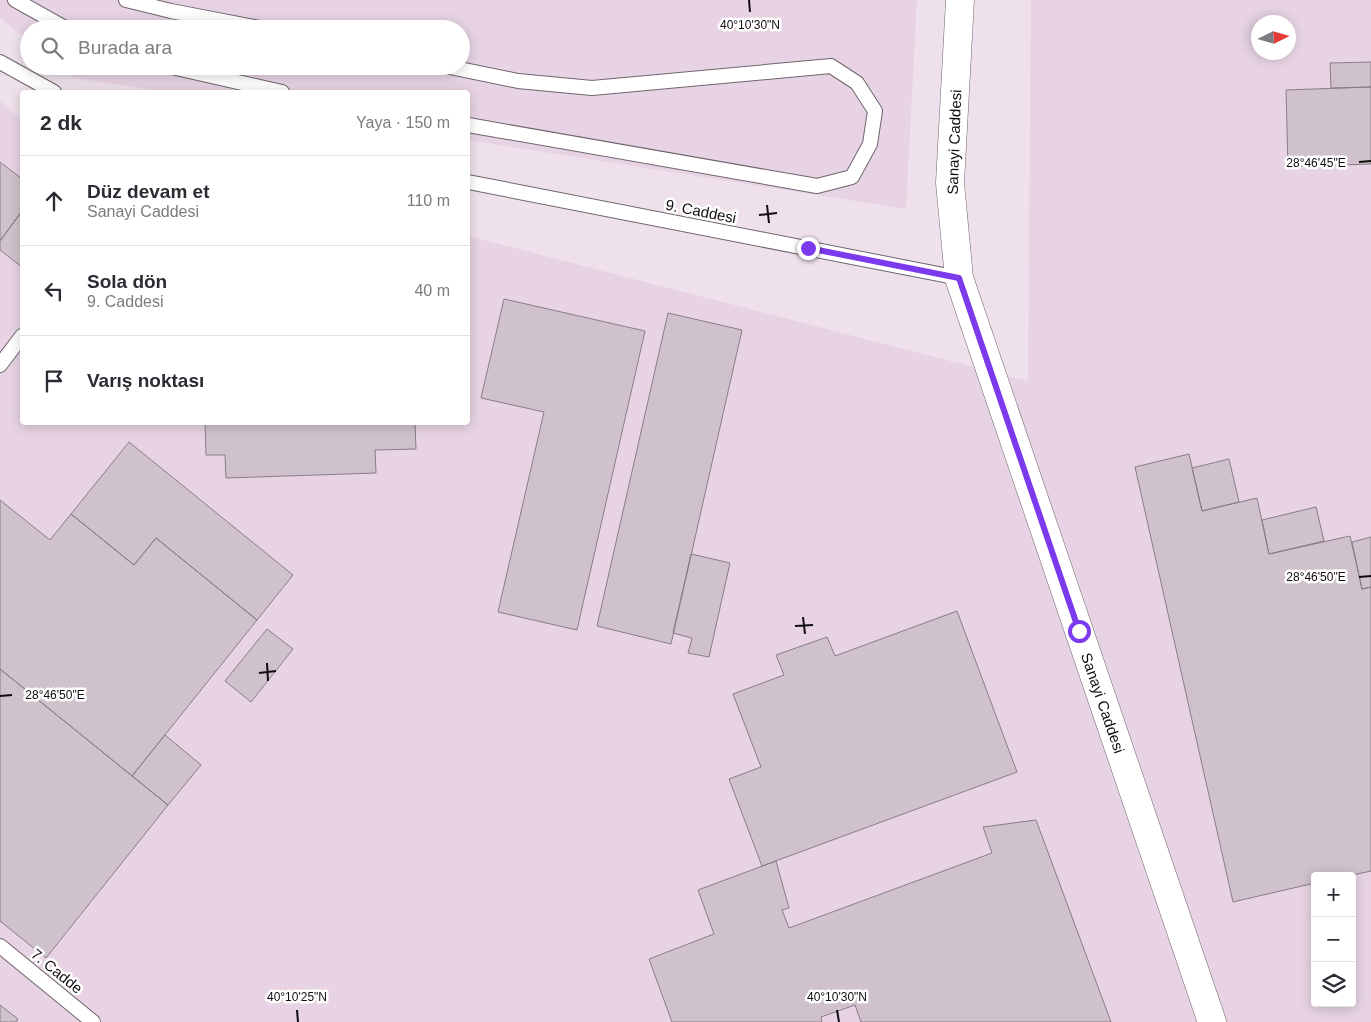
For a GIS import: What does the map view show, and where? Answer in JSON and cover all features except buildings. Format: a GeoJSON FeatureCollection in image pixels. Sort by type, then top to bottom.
{"type":"FeatureCollection","features":[{"type":"Feature","properties":{"kind":"street","name":"Sanayi Caddesi"},"geometry":{"type":"LineString","coordinates":[[960,0],[950,183],[959,278],[1212,1022]]}},
{"type":"Feature","properties":{"kind":"lane"},"geometry":{"type":"LineString","coordinates":[[16,0],[51,20]]}},
{"type":"Feature","properties":{"kind":"lane"},"geometry":{"type":"LineString","coordinates":[[126,0],[217,20]]}},
{"type":"Feature","properties":{"kind":"lane"},"geometry":{"type":"LineString","coordinates":[[0,62],[20,73]]}},
{"type":"Feature","properties":{"kind":"lane"},"geometry":{"type":"LineString","coordinates":[[470,71],[518,80],[592,88],[831,66],[857,82],[875,111],[870,144],[852,177],[817,186],[470,125]]}},
{"type":"Feature","properties":{"kind":"lane"},"geometry":{"type":"LineString","coordinates":[[23,75],[50,90]]}},
{"type":"Feature","properties":{"kind":"lane"},"geometry":{"type":"LineString","coordinates":[[207,75],[273,90]]}},
{"type":"Feature","properties":{"kind":"lane","name":"9. Caddesi"},"geometry":{"type":"LineString","coordinates":[[470,182],[959,278]]}},
{"type":"Feature","properties":{"kind":"lane"},"geometry":{"type":"LineString","coordinates":[[0,365],[20,339]]}},
{"type":"Feature","properties":{"kind":"lane","name":"7. Cadde"},"geometry":{"type":"LineString","coordinates":[[0,946],[93,1022]]}},
{"type":"Feature","properties":{"kind":"shaded area"},"geometry":{"type":"Polygon","coordinates":[[[0,0],[917,0],[906,209],[470,140],[470,90],[154,90],[74,78],[70,75],[470,75],[470,20],[20,20],[20,34],[0,18],[0,0]]]}},
{"type":"Feature","properties":{"kind":"shaded area"},"geometry":{"type":"Polygon","coordinates":[[[1031,0],[1371,0],[1371,1022],[0,1022],[0,101],[20,118],[20,425],[470,425],[470,237],[1028,381],[1031,0]]]}},
{"type":"Feature","properties":{"kind":"route"},"geometry":{"type":"LineString","coordinates":[[808,248],[959,278],[1079,631]]}}]}
